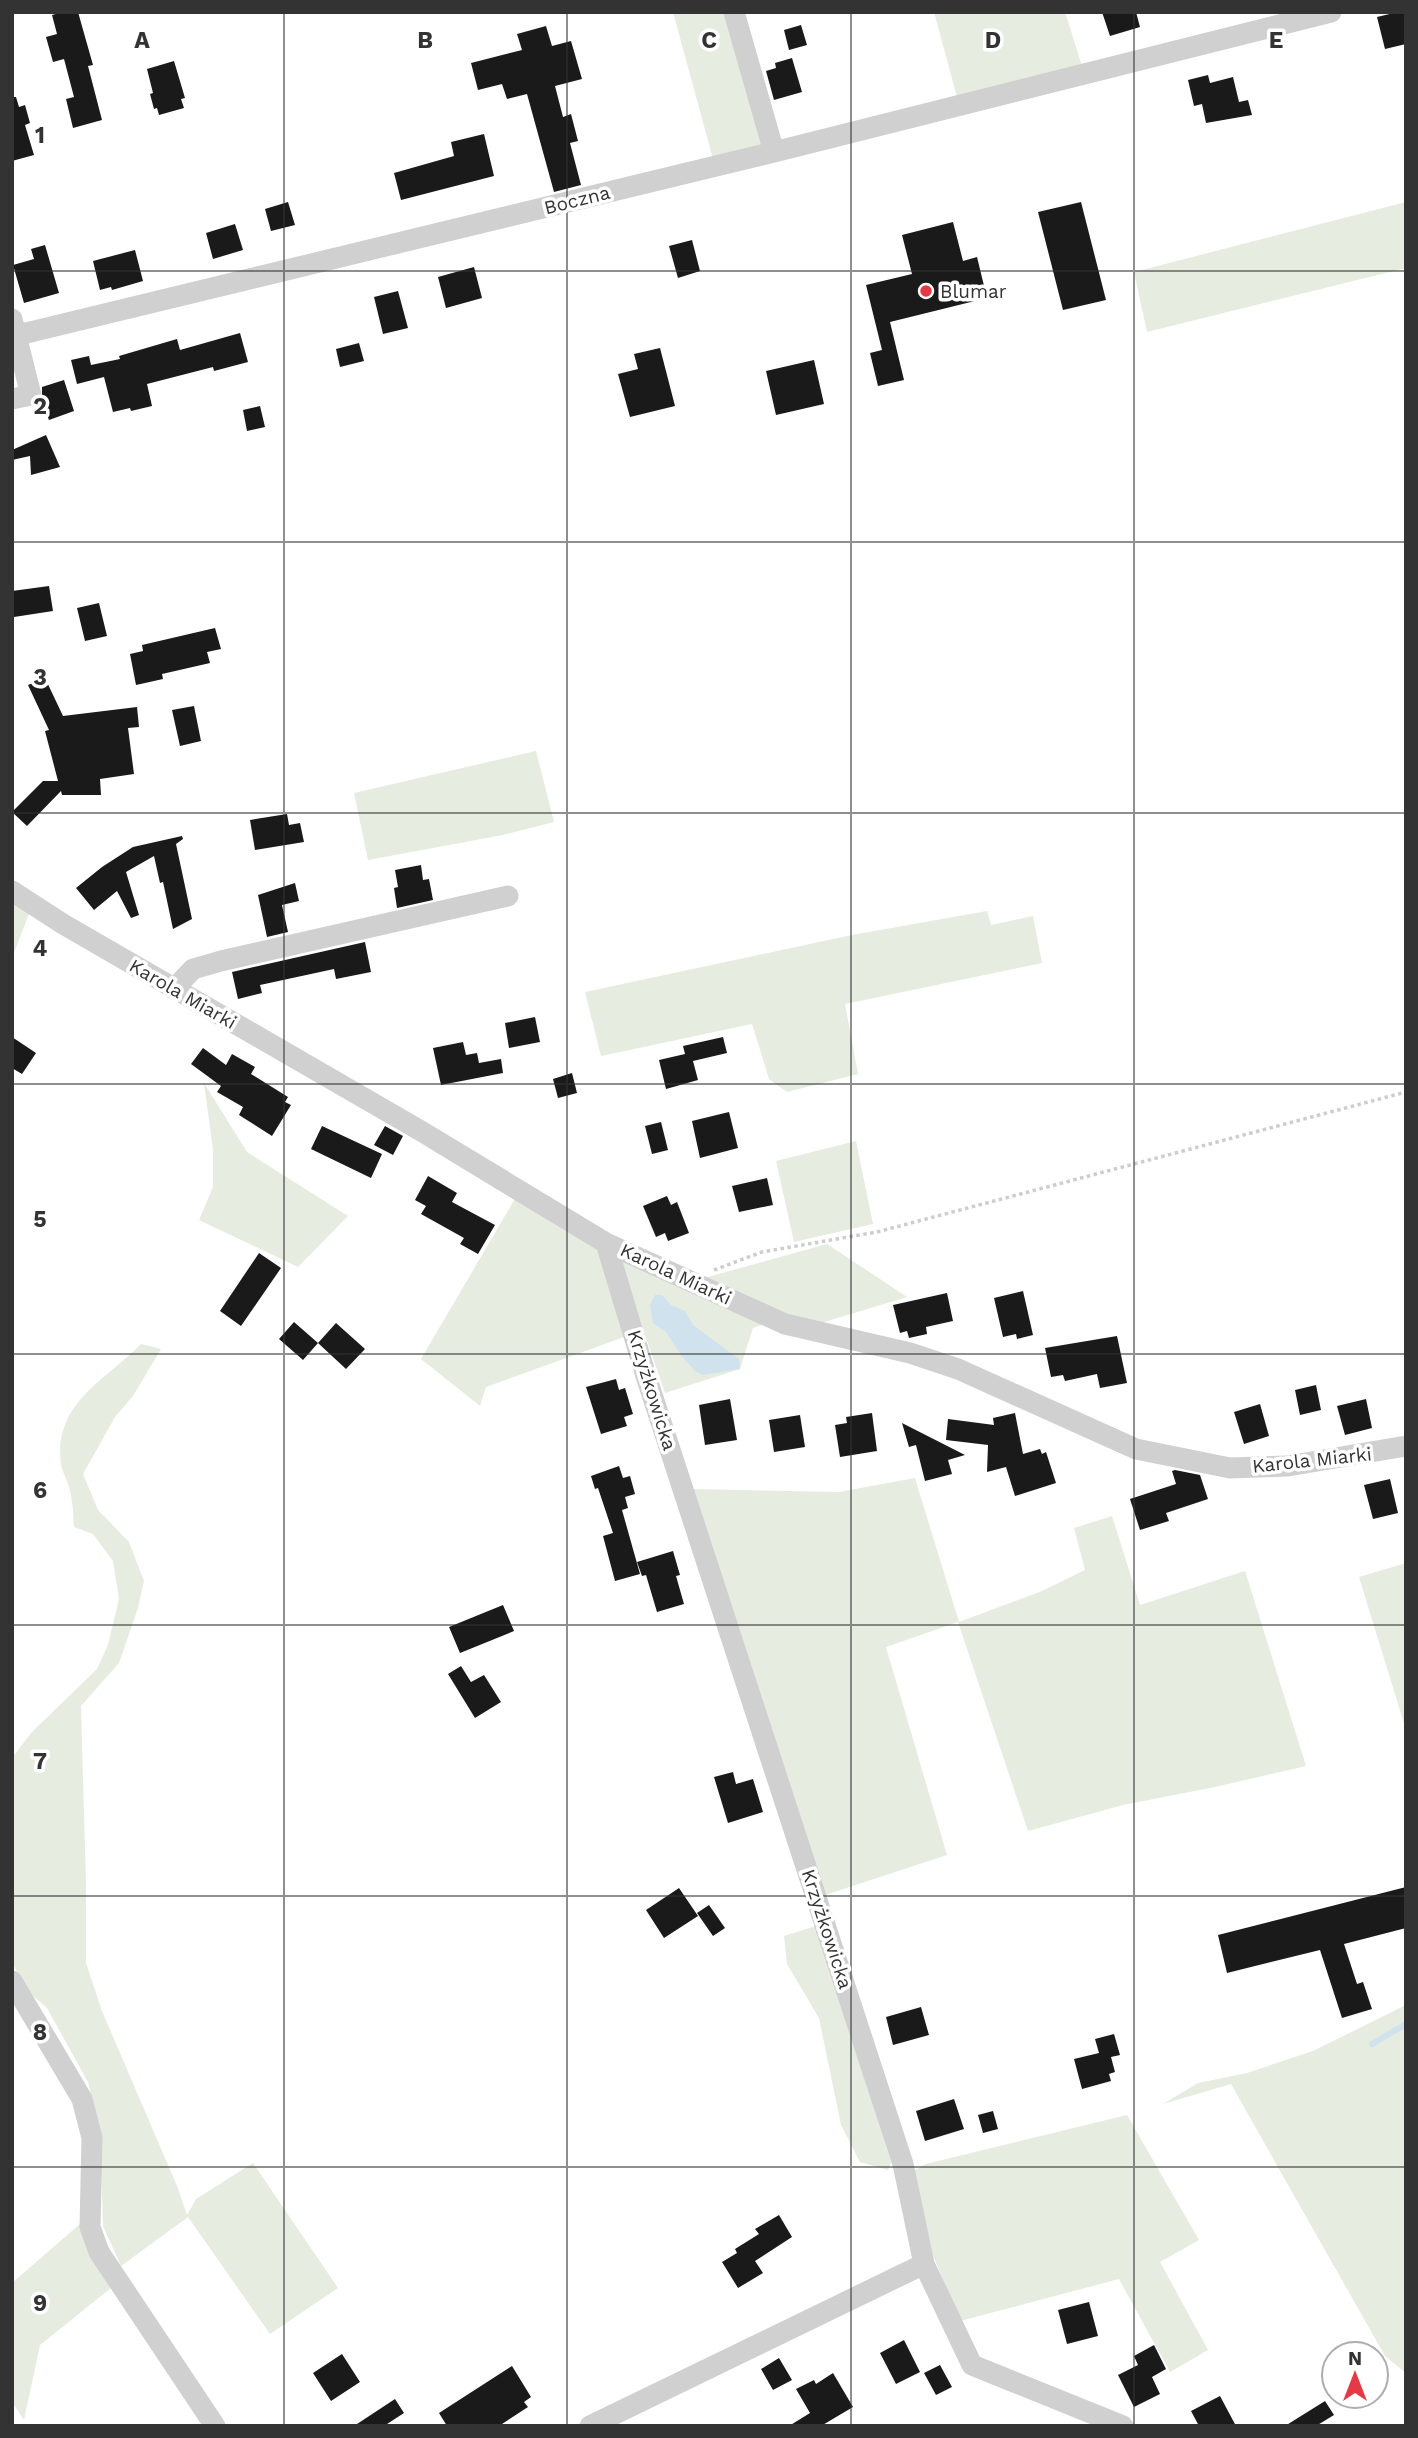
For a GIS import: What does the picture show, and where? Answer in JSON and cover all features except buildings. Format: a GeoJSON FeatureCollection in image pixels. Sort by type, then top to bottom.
{"type":"FeatureCollection","features":[{"type":"Feature","properties":{"kind":"street"},"geometry":{"type":"LineString","coordinates":[[734,12],[774,152]]}},
{"type":"Feature","properties":{"kind":"street","name":"Boczna"},"geometry":{"type":"LineString","coordinates":[[12,399],[31,396],[15,327],[774,152],[1331,12]]}},
{"type":"Feature","properties":{"kind":"street","name":"Karola Miarki"},"geometry":{"type":"LineString","coordinates":[[12,891],[63,924],[421,1131],[606,1243],[785,1324],[909,1353],[958,1369],[1136,1449],[1230,1468],[1288,1466],[1406,1447]]}},
{"type":"Feature","properties":{"kind":"street"},"geometry":{"type":"LineString","coordinates":[[174,989],[193,970],[221,961],[508,896]]}},
{"type":"Feature","properties":{"kind":"street","name":"Krzyżkowicka"},"geometry":{"type":"LineString","coordinates":[[606,1243],[650,1389],[903,2164],[924,2264],[972,2365],[1123,2426]]}},
{"type":"Feature","properties":{"kind":"street"},"geometry":{"type":"LineString","coordinates":[[12,1981],[82,2099],[92,2138],[90,2227],[99,2252],[215,2426]]}},
{"type":"Feature","properties":{"kind":"street"},"geometry":{"type":"LineString","coordinates":[[590,2426],[924,2264]]}},
{"type":"Feature","properties":{"kind":"path"},"geometry":{"type":"LineString","coordinates":[[688,1280],[762,1252],[877,1232],[1406,1092]]}},
{"type":"Feature","properties":{"kind":"shaded area"},"geometry":{"type":"Polygon","coordinates":[[[673,12],[727,12],[766,146],[713,159],[673,12]]]}},
{"type":"Feature","properties":{"kind":"shaded area"},"geometry":{"type":"Polygon","coordinates":[[[934,12],[1065,12],[1082,66],[957,97],[934,12]]]}},
{"type":"Feature","properties":{"kind":"shaded area"},"geometry":{"type":"Polygon","coordinates":[[[1406,202],[1406,268],[1147,332],[1134,272],[1406,202]]]}},
{"type":"Feature","properties":{"kind":"shaded area"},"geometry":{"type":"Polygon","coordinates":[[[536,751],[554,822],[503,835],[368,860],[354,793],[536,751]]]}},
{"type":"Feature","properties":{"kind":"shaded area"},"geometry":{"type":"Polygon","coordinates":[[[12,900],[30,911],[12,958],[12,900]]]}},
{"type":"Feature","properties":{"kind":"shaded area"},"geometry":{"type":"Polygon","coordinates":[[[987,911],[991,925],[1033,916],[1042,963],[845,1004],[858,1074],[787,1092],[769,1079],[752,1024],[601,1056],[585,992],[852,935],[987,911]]]}},
{"type":"Feature","properties":{"kind":"shaded area"},"geometry":{"type":"Polygon","coordinates":[[[204,1083],[247,1152],[348,1216],[298,1267],[199,1220],[213,1187],[213,1150],[204,1083]]]}},
{"type":"Feature","properties":{"kind":"shaded area"},"geometry":{"type":"Polygon","coordinates":[[[856,1141],[873,1224],[794,1242],[776,1161],[856,1141]]]}},
{"type":"Feature","properties":{"kind":"shaded area"},"geometry":{"type":"Polygon","coordinates":[[[516,1197],[601,1248],[627,1336],[486,1387],[480,1406],[421,1359],[516,1197]]]}},
{"type":"Feature","properties":{"kind":"shaded area"},"geometry":{"type":"Polygon","coordinates":[[[827,1244],[907,1297],[821,1323],[785,1318],[701,1279],[827,1244]]]}},
{"type":"Feature","properties":{"kind":"shaded area"},"geometry":{"type":"Polygon","coordinates":[[[618,1256],[764,1324],[753,1328],[740,1369],[665,1393],[618,1256]]]}},
{"type":"Feature","properties":{"kind":"shaded area"},"geometry":{"type":"Polygon","coordinates":[[[141,1344],[161,1349],[133,1396],[115,1417],[83,1474],[98,1510],[129,1542],[144,1581],[138,1608],[119,1663],[81,1706],[86,1963],[102,2011],[187,2215],[196,2199],[253,2163],[338,2288],[270,2334],[188,2217],[121,2266],[103,2226],[100,2132],[88,2082],[47,2008],[24,1988],[12,1961],[12,1758],[31,1733],[97,1669],[108,1645],[119,1599],[113,1561],[93,1534],[74,1527],[71,1495],[61,1464],[61,1443],[65,1425],[84,1395],[141,1344]]]}},
{"type":"Feature","properties":{"kind":"shaded area"},"geometry":{"type":"Polygon","coordinates":[[[915,1478],[959,1622],[1042,1591],[1085,1570],[1074,1528],[1112,1516],[1140,1605],[1245,1571],[1306,1766],[1123,1805],[1028,1831],[958,1622],[886,1647],[947,1855],[822,1896],[692,1489],[839,1492],[915,1478]]]}},
{"type":"Feature","properties":{"kind":"shaded area"},"geometry":{"type":"Polygon","coordinates":[[[1406,1563],[1406,1730],[1359,1577],[1406,1563]]]}},
{"type":"Feature","properties":{"kind":"shaded area"},"geometry":{"type":"Polygon","coordinates":[[[816,1926],[891,2162],[888,2170],[860,2162],[841,2125],[819,2018],[787,1964],[784,1936],[816,1926]]]}},
{"type":"Feature","properties":{"kind":"shaded area"},"geometry":{"type":"Polygon","coordinates":[[[1406,2005],[1406,2373],[1390,2360],[1390,2340],[1376,2340],[1231,2084],[1163,2104],[1198,2083],[1247,2073],[1313,2051],[1406,2005]]]}},
{"type":"Feature","properties":{"kind":"shaded area"},"geometry":{"type":"Polygon","coordinates":[[[1127,2115],[1199,2240],[1160,2262],[1208,2350],[1170,2372],[1119,2279],[960,2321],[932,2253],[913,2171],[926,2164],[1127,2115]]]}},
{"type":"Feature","properties":{"kind":"shaded area"},"geometry":{"type":"Polygon","coordinates":[[[80,2224],[111,2288],[40,2345],[24,2420],[12,2402],[12,2283],[80,2224]]]}},
{"type":"Feature","properties":{"kind":"water"},"geometry":{"type":"Polygon","coordinates":[[[655,1295],[662,1295],[671,1305],[685,1311],[693,1325],[739,1359],[740,1369],[703,1375],[695,1371],[666,1332],[653,1323],[650,1305],[655,1295]]]}},
{"type":"Feature","properties":{"kind":"waterway"},"geometry":{"type":"LineString","coordinates":[[1372,2044],[1406,2024]]}},
{"type":"Feature","properties":{"kind":"place","name":"Blumar"},"geometry":{"type":"Point","coordinates":[926,291]}}]}
